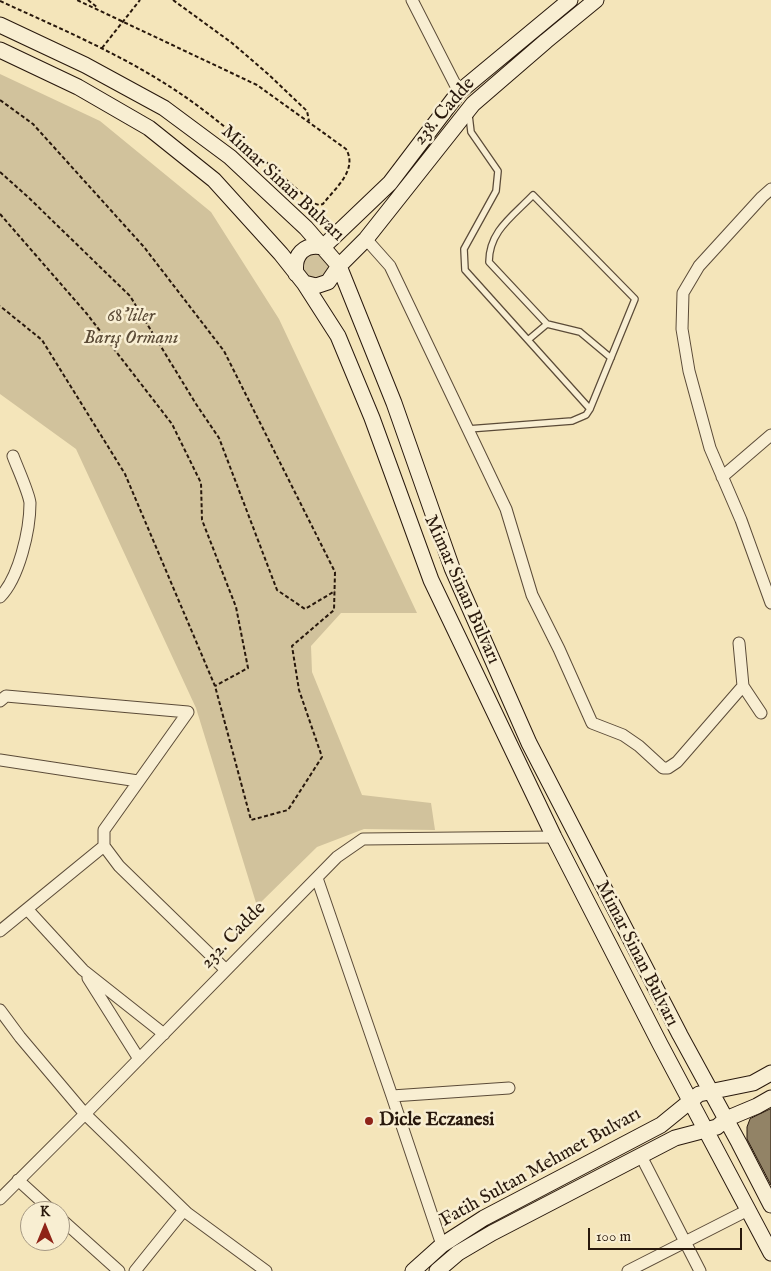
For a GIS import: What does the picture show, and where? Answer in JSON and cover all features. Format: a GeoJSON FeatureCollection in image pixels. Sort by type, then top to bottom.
{"type":"FeatureCollection","features":[{"type":"Feature","properties":{"kind":"main road","name":"238. Cadde"},"geometry":{"type":"LineString","coordinates":[[323,246],[390,183],[459,92],[570,0]]}},
{"type":"Feature","properties":{"kind":"main road","name":"238. Cadde"},"geometry":{"type":"LineString","coordinates":[[339,266],[366,239],[468,110],[546,40],[596,0]]}},
{"type":"Feature","properties":{"kind":"main road","name":"Mimar Sinan Bulvarı"},"geometry":{"type":"LineString","coordinates":[[0,25],[85,64],[164,108],[230,157],[306,228],[339,266],[394,403],[452,568],[529,742],[680,1035],[771,1205]]}},
{"type":"Feature","properties":{"kind":"main road","name":"Mimar Sinan Bulvarı"},"geometry":{"type":"LineString","coordinates":[[0,50],[78,87],[149,128],[214,180],[281,254],[300,278],[338,336],[372,418],[431,580],[554,837],[771,1253]]}},
{"type":"Feature","properties":{"kind":"main road"},"geometry":{"type":"LineString","coordinates":[[459,92],[468,110]]}},
{"type":"Feature","properties":{"kind":"main road"},"geometry":{"type":"LineString","coordinates":[[323,246],[310,246],[299,254],[296,260],[300,278],[316,286],[322,285],[332,278],[339,266]]}},
{"type":"Feature","properties":{"kind":"main road"},"geometry":{"type":"LineString","coordinates":[[710,1091],[753,1083],[771,1074]]}},
{"type":"Feature","properties":{"kind":"main road","name":"Fatih Sultan Mehmet Bulvarı"},"geometry":{"type":"LineString","coordinates":[[413,1271],[442,1245],[484,1218],[661,1125],[699,1094],[710,1091]]}},
{"type":"Feature","properties":{"kind":"main road"},"geometry":{"type":"LineString","coordinates":[[726,1118],[757,1106],[771,1098]]}},
{"type":"Feature","properties":{"kind":"main road","name":"Fatih Sultan Mehmet Bulvarı"},"geometry":{"type":"LineString","coordinates":[[443,1269],[458,1253],[492,1233],[675,1138],[717,1127],[726,1118]]}},
{"type":"Feature","properties":{"kind":"street"},"geometry":{"type":"LineString","coordinates":[[412,0],[459,92]]}},
{"type":"Feature","properties":{"kind":"street"},"geometry":{"type":"LineString","coordinates":[[771,189],[699,266],[684,293],[682,329],[689,371],[710,448],[741,520],[771,603]]}},
{"type":"Feature","properties":{"kind":"street"},"geometry":{"type":"LineString","coordinates":[[366,239],[390,266],[506,509],[532,595],[559,649],[592,723],[623,735],[639,746],[663,768],[668,768],[677,762],[744,686]]}},
{"type":"Feature","properties":{"kind":"street"},"geometry":{"type":"LineString","coordinates":[[722,477],[771,435]]}},
{"type":"Feature","properties":{"kind":"street"},"geometry":{"type":"LineString","coordinates":[[0,597],[6,591],[20,563],[30,502],[13,456]]}},
{"type":"Feature","properties":{"kind":"street"},"geometry":{"type":"LineString","coordinates":[[739,643],[744,686],[761,713]]}},
{"type":"Feature","properties":{"kind":"street"},"geometry":{"type":"LineString","coordinates":[[0,701],[6,696],[188,712],[104,830],[104,846],[119,866],[226,970]]}},
{"type":"Feature","properties":{"kind":"street"},"geometry":{"type":"LineString","coordinates":[[0,760],[138,781]]}},
{"type":"Feature","properties":{"kind":"street","name":"232. Cadde"},"geometry":{"type":"LineString","coordinates":[[0,1198],[337,857],[363,839],[554,837]]}},
{"type":"Feature","properties":{"kind":"street"},"geometry":{"type":"LineString","coordinates":[[0,931],[104,846]]}},
{"type":"Feature","properties":{"kind":"street"},"geometry":{"type":"LineString","coordinates":[[316,878],[442,1245]]}},
{"type":"Feature","properties":{"kind":"street"},"geometry":{"type":"LineString","coordinates":[[27,909],[83,970],[164,1034]]}},
{"type":"Feature","properties":{"kind":"street"},"geometry":{"type":"LineString","coordinates":[[83,970],[139,1059]]}},
{"type":"Feature","properties":{"kind":"street"},"geometry":{"type":"LineString","coordinates":[[0,1010],[20,1038],[85,1114],[184,1210],[266,1271]]}},
{"type":"Feature","properties":{"kind":"street"},"geometry":{"type":"LineString","coordinates":[[392,1096],[509,1088]]}},
{"type":"Feature","properties":{"kind":"street"},"geometry":{"type":"LineString","coordinates":[[641,1156],[700,1271]]}},
{"type":"Feature","properties":{"kind":"street"},"geometry":{"type":"LineString","coordinates":[[18,1180],[41,1201]]}},
{"type":"Feature","properties":{"kind":"street"},"geometry":{"type":"LineString","coordinates":[[135,1271],[184,1210]]}},
{"type":"Feature","properties":{"kind":"street"},"geometry":{"type":"LineString","coordinates":[[628,1271],[748,1210]]}},
{"type":"Feature","properties":{"kind":"street"},"geometry":{"type":"LineString","coordinates":[[70,1227],[120,1271]]}},
{"type":"Feature","properties":{"kind":"lane"},"geometry":{"type":"LineString","coordinates":[[468,110],[472,132],[498,171],[496,191],[464,249],[465,270],[590,409]]}},
{"type":"Feature","properties":{"kind":"lane"},"geometry":{"type":"LineString","coordinates":[[468,429],[572,421],[586,415],[590,409],[611,358],[635,299],[533,195],[496,232],[489,251],[489,262],[547,324],[580,332],[611,358]]}},
{"type":"Feature","properties":{"kind":"lane"},"geometry":{"type":"LineString","coordinates":[[528,340],[547,324]]}},
{"type":"Feature","properties":{"kind":"path"},"geometry":{"type":"LineString","coordinates":[[0,1],[102,48],[180,94],[209,115],[313,203],[323,204],[346,175],[351,166],[351,157],[346,149],[257,85],[77,0]]}},
{"type":"Feature","properties":{"kind":"path"},"geometry":{"type":"LineString","coordinates":[[88,0],[102,11]]}},
{"type":"Feature","properties":{"kind":"path"},"geometry":{"type":"LineString","coordinates":[[102,48],[140,0]]}},
{"type":"Feature","properties":{"kind":"path"},"geometry":{"type":"LineString","coordinates":[[173,0],[232,43],[268,74],[307,111],[309,121]]}},
{"type":"Feature","properties":{"kind":"path"},"geometry":{"type":"LineString","coordinates":[[0,100],[33,124],[144,247],[224,351],[335,572],[334,610],[292,646],[299,690],[322,757],[288,810],[251,820],[215,686],[125,474],[42,340],[0,306]]}},
{"type":"Feature","properties":{"kind":"path"},"geometry":{"type":"LineString","coordinates":[[0,172],[130,296],[219,438],[278,590],[304,609],[335,591]]}},
{"type":"Feature","properties":{"kind":"path"},"geometry":{"type":"LineString","coordinates":[[0,214],[87,314],[172,424],[201,483],[202,520],[236,607],[248,668],[215,686]]}},
{"type":"Feature","properties":{"kind":"green space","name":"68'liler Barış Ormanı"},"geometry":{"type":"Polygon","coordinates":[[[0,74],[100,121],[211,212],[279,319],[417,613],[341,613],[311,646],[312,672],[362,795],[431,803],[435,830],[364,829],[317,847],[257,906],[196,708],[76,449],[0,394],[0,74]]]}},
{"type":"Feature","properties":{"kind":"green space"},"geometry":{"type":"Polygon","coordinates":[[[320,252],[331,265],[328,274],[316,280],[307,276],[302,267],[307,255],[320,252]]]}},
{"type":"Feature","properties":{"kind":"building"},"geometry":{"type":"Polygon","coordinates":[[[771,1109],[771,1185],[747,1139],[747,1127],[750,1119],[771,1109]]]}},
{"type":"Feature","properties":{"kind":"place","name":"Dicle Eczanesi"},"geometry":{"type":"Point","coordinates":[369,1121]}}]}
